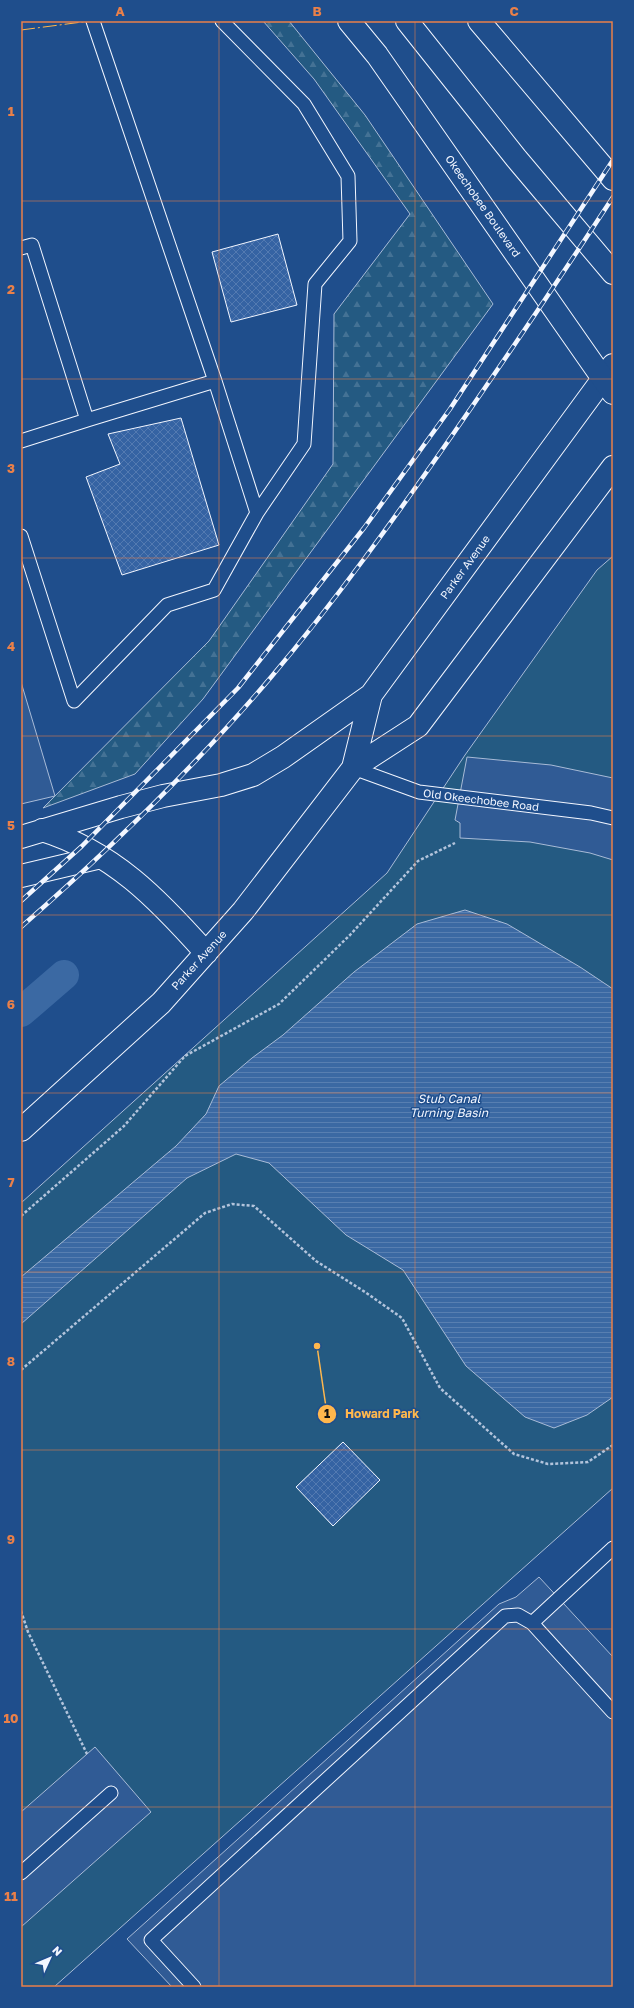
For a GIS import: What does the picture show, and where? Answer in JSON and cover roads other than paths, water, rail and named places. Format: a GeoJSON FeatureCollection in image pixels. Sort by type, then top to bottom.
{"type":"FeatureCollection","features":[{"type":"Feature","properties":{"kind":"street","name":"Okeechobee Boulevard"},"geometry":{"type":"LineString","coordinates":[[349,21],[377,55],[610,379]]}},
{"type":"Feature","properties":{"kind":"street"},"geometry":{"type":"LineString","coordinates":[[407,21],[516,158],[613,273]]}},
{"type":"Feature","properties":{"kind":"street"},"geometry":{"type":"LineString","coordinates":[[479,21],[613,179]]}},
{"type":"Feature","properties":{"kind":"street","name":"Parker Avenue"},"geometry":{"type":"LineString","coordinates":[[353,768],[371,695],[610,379]]}},
{"type":"Feature","properties":{"kind":"street","name":"Parker Avenue"},"geometry":{"type":"LineString","coordinates":[[21,1130],[161,1003],[248,905],[353,768],[418,726],[613,466]]}},
{"type":"Feature","properties":{"kind":"street"},"geometry":{"type":"LineString","coordinates":[[21,837],[163,796],[221,785],[253,775],[283,757],[371,695]]}},
{"type":"Feature","properties":{"kind":"street"},"geometry":{"type":"LineString","coordinates":[[42,830],[69,840],[101,857],[142,886],[206,953]]}},
{"type":"Feature","properties":{"kind":"street"},"geometry":{"type":"LineString","coordinates":[[21,876],[101,857]]}},
{"type":"Feature","properties":{"kind":"lane"},"geometry":{"type":"LineString","coordinates":[[93,21],[215,381],[257,513]]}},
{"type":"Feature","properties":{"kind":"lane"},"geometry":{"type":"LineString","coordinates":[[21,536],[74,701],[167,605],[214,590],[257,513],[304,444],[315,284],[350,241],[348,176],[304,104],[222,21]]}},
{"type":"Feature","properties":{"kind":"lane"},"geometry":{"type":"LineString","coordinates":[[21,248],[32,245],[87,420]]}},
{"type":"Feature","properties":{"kind":"lane"},"geometry":{"type":"LineString","coordinates":[[21,441],[215,381]]}},
{"type":"Feature","properties":{"kind":"lane","name":"Old Okeechobee Road"},"geometry":{"type":"LineString","coordinates":[[353,768],[419,792],[591,813],[613,818]]}},
{"type":"Feature","properties":{"kind":"lane"},"geometry":{"type":"LineString","coordinates":[[532,1623],[613,1548]]}},
{"type":"Feature","properties":{"kind":"lane"},"geometry":{"type":"LineString","coordinates":[[194,1987],[151,1940],[505,1616],[518,1614],[532,1623],[613,1712]]}},
{"type":"Feature","properties":{"kind":"lane"},"geometry":{"type":"LineString","coordinates":[[21,1873],[111,1793]]}},
{"type":"Feature","properties":{"kind":"water","name":"Stub Canal Turning Basin"},"geometry":{"type":"Polygon","coordinates":[[[465,910],[507,924],[580,967],[613,989],[613,1397],[587,1415],[554,1428],[525,1417],[466,1366],[403,1270],[346,1235],[269,1163],[236,1154],[187,1178],[21,1324],[21,1277],[176,1146],[206,1114],[219,1086],[252,1058],[283,1035],[354,972],[417,924],[465,910]]]}},
{"type":"Feature","properties":{"kind":"waterway"},"geometry":{"type":"LineString","coordinates":[[21,1012],[64,975]]}},
{"type":"Feature","properties":{"kind":"railway"},"geometry":{"type":"LineString","coordinates":[[21,901],[82,846],[238,688],[364,528],[450,409],[613,160]]}},
{"type":"Feature","properties":{"kind":"railway"},"geometry":{"type":"LineString","coordinates":[[21,927],[87,868],[182,775],[243,710],[296,647],[364,559],[430,468],[553,288],[613,197]]}},
{"type":"Feature","properties":{"kind":"place","name":"Howard Park"},"geometry":{"type":"Point","coordinates":[317,1346]}}]}
